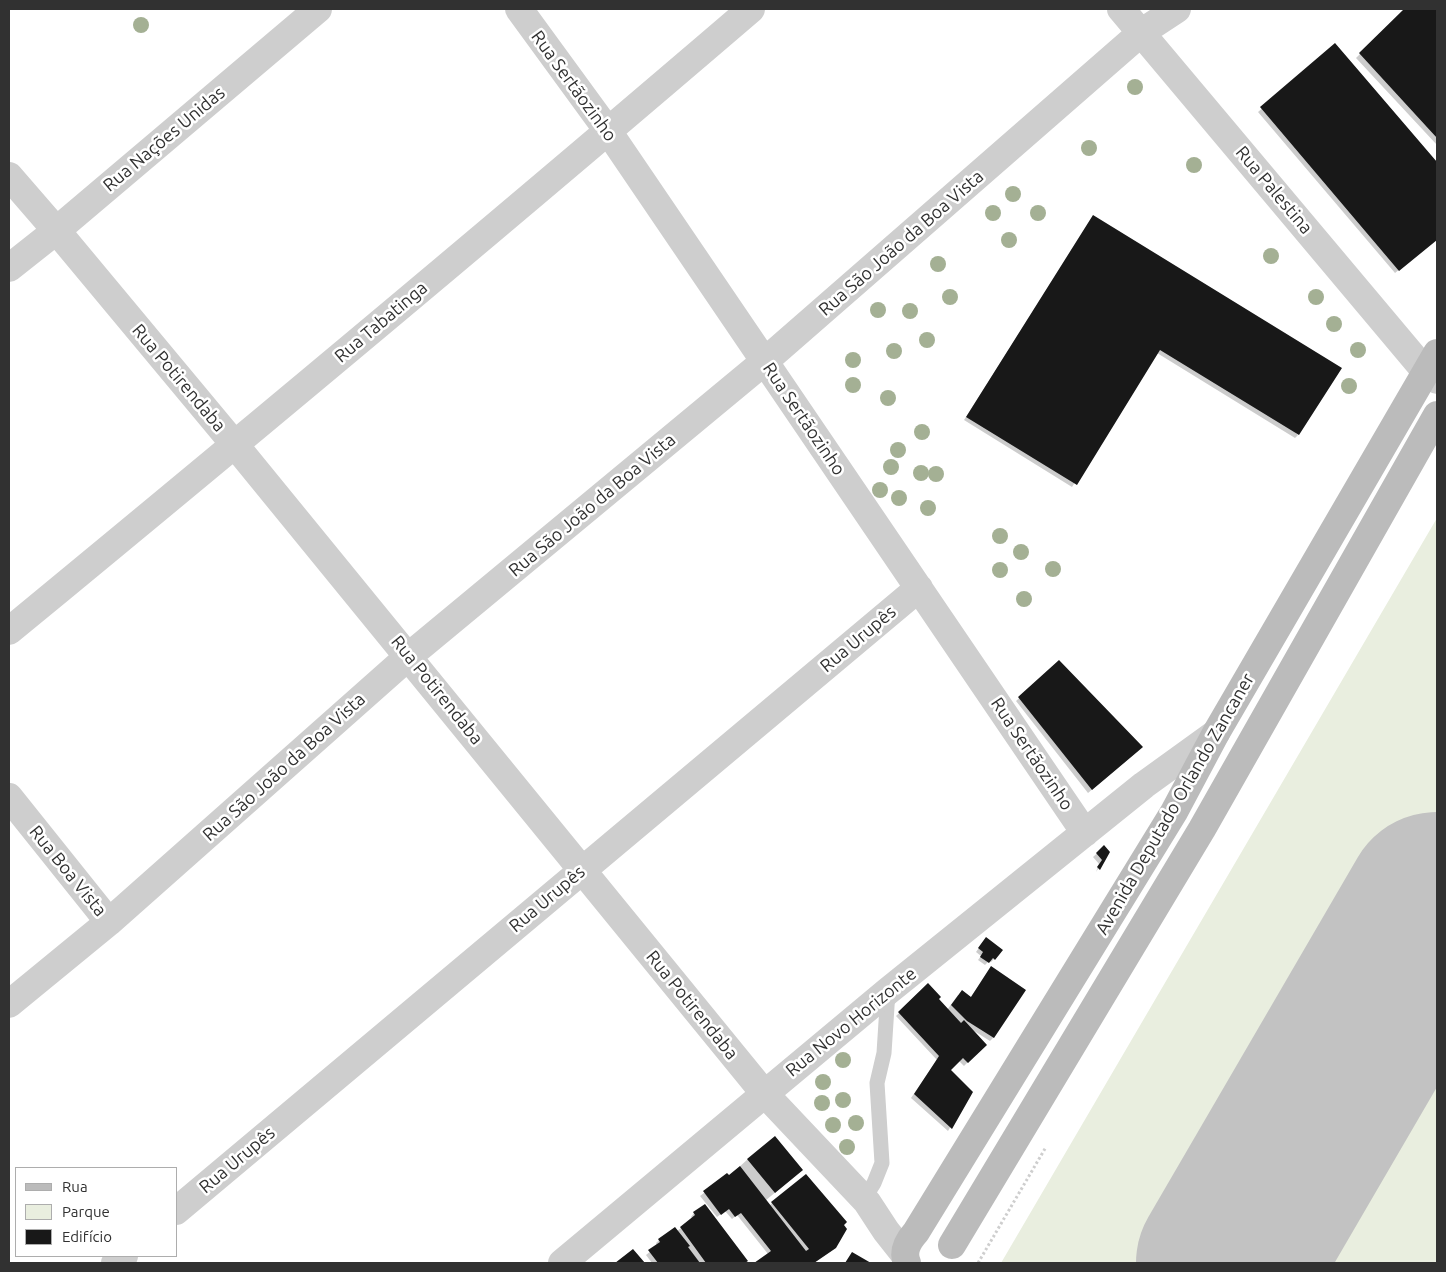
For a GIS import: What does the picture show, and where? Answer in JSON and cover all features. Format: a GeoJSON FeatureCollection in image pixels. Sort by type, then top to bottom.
{"type":"FeatureCollection","features":[{"type":"Feature","properties":{"kind":"main road","name":"Avenida Deputado Orlando Zancaner"},"geometry":{"type":"LineString","coordinates":[[908,1255],[1174,812],[1216,733],[1384,446],[1434,368]]}},
{"type":"Feature","properties":{"kind":"main road"},"geometry":{"type":"LineString","coordinates":[[1384,446],[1406,416],[1412,414],[1419,415],[1423,420],[1425,429],[1415,454]]}},
{"type":"Feature","properties":{"kind":"main road","name":"Avenida Deputado Orlando Zancaner"},"geometry":{"type":"LineString","coordinates":[[951,1254],[1202,829],[1437,415]]}},
{"type":"Feature","properties":{"kind":"main road","name":"Avenida Deputado Orlando Zancaner"},"geometry":{"type":"LineString","coordinates":[[908,1255],[926,1230],[935,1231],[945,1236],[951,1254]]}},
{"type":"Feature","properties":{"kind":"street","name":"Rua Nações Unidas"},"geometry":{"type":"LineString","coordinates":[[9,268],[318,9]]}},
{"type":"Feature","properties":{"kind":"street","name":"Rua Sertãozinho"},"geometry":{"type":"LineString","coordinates":[[519,9],[608,131],[1085,833]]}},
{"type":"Feature","properties":{"kind":"street","name":"Rua Tabatinga"},"geometry":{"type":"LineString","coordinates":[[9,631],[235,445],[751,9]]}},
{"type":"Feature","properties":{"kind":"street","name":"Rua Palestina"},"geometry":{"type":"LineString","coordinates":[[1121,9],[1434,368]]}},
{"type":"Feature","properties":{"kind":"street","name":"Rua São João da Boa Vista"},"geometry":{"type":"LineString","coordinates":[[9,1004],[110,922],[409,656],[765,361],[1142,32],[1177,9]]}},
{"type":"Feature","properties":{"kind":"street","name":"Rua Potirendaba"},"geometry":{"type":"LineString","coordinates":[[9,176],[56,230],[409,656],[764,1093],[865,1200],[886,1231],[908,1255]]}},
{"type":"Feature","properties":{"kind":"street","name":"Rua Urupês"},"geometry":{"type":"LineString","coordinates":[[178,1209],[919,588]]}},
{"type":"Feature","properties":{"kind":"street","name":"Rua Novo Horizonte"},"geometry":{"type":"LineString","coordinates":[[562,1263],[888,991],[1144,785],[1216,733]]}},
{"type":"Feature","properties":{"kind":"street"},"geometry":{"type":"LineString","coordinates":[[1144,785],[1153,785],[1168,794],[1173,803],[1174,812]]}},
{"type":"Feature","properties":{"kind":"street","name":"Rua Boa Vista"},"geometry":{"type":"LineString","coordinates":[[9,796],[110,922]]}},
{"type":"Feature","properties":{"kind":"lane"},"geometry":{"type":"LineString","coordinates":[[865,1200],[882,1163],[878,1083],[884,1053],[888,991]]}},
{"type":"Feature","properties":{"kind":"green space"},"geometry":{"type":"Polygon","coordinates":[[[1437,518],[1437,813],[1176,1263],[1001,1263],[1437,518]]]}},
{"type":"Feature","properties":{"kind":"green space"},"geometry":{"type":"Polygon","coordinates":[[[1437,987],[1437,1263],[1276,1263],[1437,987]]]}},
{"type":"Feature","properties":{"kind":"building"},"geometry":{"type":"Polygon","coordinates":[[[1404,9],[1437,9],[1437,138],[1359,53],[1404,9]]]}},
{"type":"Feature","properties":{"kind":"building"},"geometry":{"type":"Polygon","coordinates":[[[1335,43],[1437,162],[1437,240],[1399,271],[1260,107],[1335,43]]]}},
{"type":"Feature","properties":{"kind":"building"},"geometry":{"type":"Polygon","coordinates":[[[1093,215],[1342,368],[1299,435],[1160,350],[1077,485],[966,417],[1093,215]]]}},
{"type":"Feature","properties":{"kind":"building"},"geometry":{"type":"Polygon","coordinates":[[[1059,660],[1143,747],[1092,790],[1018,697],[1059,660]]]}},
{"type":"Feature","properties":{"kind":"building"},"geometry":{"type":"Polygon","coordinates":[[[1104,845],[1110,852],[1100,870],[1097,867],[1102,860],[1096,853],[1104,845]]]}},
{"type":"Feature","properties":{"kind":"building"},"geometry":{"type":"Polygon","coordinates":[[[986,937],[1003,950],[995,960],[993,958],[989,963],[980,957],[983,952],[978,948],[986,937]]]}},
{"type":"Feature","properties":{"kind":"building"},"geometry":{"type":"Polygon","coordinates":[[[991,966],[1026,990],[994,1038],[967,1021],[951,1005],[962,990],[971,997],[991,966]]]}},
{"type":"Feature","properties":{"kind":"building"},"geometry":{"type":"Polygon","coordinates":[[[928,983],[941,997],[939,999],[961,1023],[964,1020],[987,1045],[968,1063],[963,1058],[951,1070],[973,1092],[952,1129],[914,1094],[939,1056],[898,1012],[928,983]]]}},
{"type":"Feature","properties":{"kind":"building"},"geometry":{"type":"Polygon","coordinates":[[[775,1136],[803,1170],[775,1193],[747,1159],[775,1136]]]}},
{"type":"Feature","properties":{"kind":"building"},"geometry":{"type":"Polygon","coordinates":[[[740,1166],[806,1251],[809,1249],[771,1202],[806,1174],[847,1222],[844,1225],[847,1229],[836,1248],[814,1263],[754,1263],[771,1251],[741,1213],[735,1217],[729,1209],[721,1215],[703,1191],[740,1166]]]}},
{"type":"Feature","properties":{"kind":"building"},"geometry":{"type":"Polygon","coordinates":[[[705,1204],[748,1261],[745,1263],[706,1263],[680,1227],[695,1215],[693,1212],[705,1204]]]}},
{"type":"Feature","properties":{"kind":"building"},"geometry":{"type":"Polygon","coordinates":[[[675,1227],[700,1263],[658,1263],[648,1250],[660,1242],[658,1239],[675,1227]]]}},
{"type":"Feature","properties":{"kind":"building"},"geometry":{"type":"Polygon","coordinates":[[[633,1249],[645,1263],[615,1263],[633,1249]]]}},
{"type":"Feature","properties":{"kind":"building"},"geometry":{"type":"Polygon","coordinates":[[[852,1252],[871,1263],[845,1263],[852,1252]]]}},
{"type":"Feature","properties":{"kind":"runway"},"geometry":{"type":"LineString","coordinates":[[1228,1263],[1437,904]]}}]}
